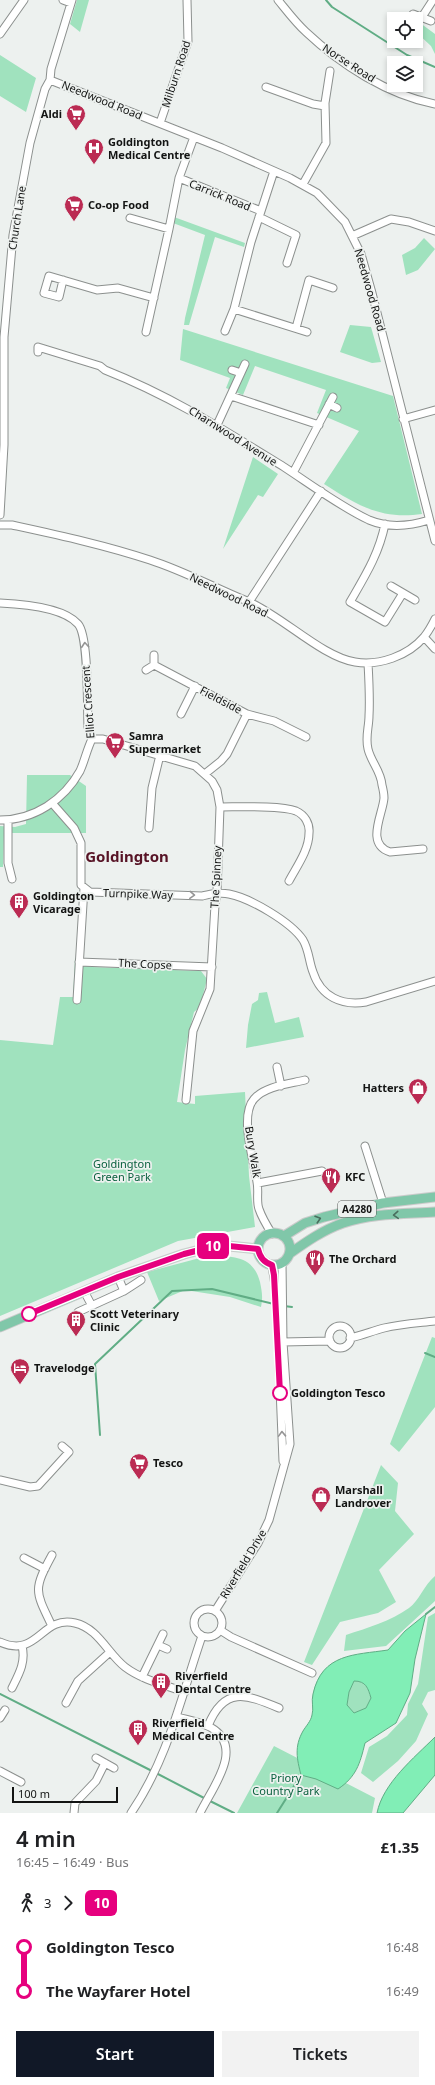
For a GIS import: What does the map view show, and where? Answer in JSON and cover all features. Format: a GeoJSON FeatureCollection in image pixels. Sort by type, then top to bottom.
{"type":"FeatureCollection","features":[{"type":"Feature","properties":{"kind":"main road","name":"A4280"},"geometry":{"type":"LineString","coordinates":[[284,1236],[311,1221],[382,1203],[435,1197]]}},
{"type":"Feature","properties":{"kind":"main road","name":"A4280"},"geometry":{"type":"LineString","coordinates":[[289,1254],[317,1234],[344,1222],[379,1216],[435,1212]]}},
{"type":"Feature","properties":{"kind":"main road"},"geometry":{"type":"LineString","coordinates":[[272,1234],[284,1236],[288,1241],[289,1254],[282,1263],[272,1265],[265,1262],[259,1255],[258,1249],[261,1239],[272,1234]]}},
{"type":"Feature","properties":{"kind":"main road"},"geometry":{"type":"LineString","coordinates":[[0,1327],[118,1277],[184,1254],[219,1245],[258,1249]]}},
{"type":"Feature","properties":{"kind":"street"},"geometry":{"type":"LineString","coordinates":[[0,34],[24,0]]}},
{"type":"Feature","properties":{"kind":"street"},"geometry":{"type":"LineString","coordinates":[[62,0],[71,2]]}},
{"type":"Feature","properties":{"kind":"street","name":"Milburn Road"},"geometry":{"type":"LineString","coordinates":[[160,123],[188,40],[187,0]]}},
{"type":"Feature","properties":{"kind":"street","name":"Norse Road"},"geometry":{"type":"LineString","coordinates":[[278,0],[305,32],[333,55],[383,85],[421,102],[435,104]]}},
{"type":"Feature","properties":{"kind":"street"},"geometry":{"type":"LineString","coordinates":[[423,15],[433,0]]}},
{"type":"Feature","properties":{"kind":"street","name":"Church Lane"},"geometry":{"type":"LineString","coordinates":[[0,515],[4,337],[13,235],[30,143],[45,89],[50,80],[51,69],[71,2]]}},
{"type":"Feature","properties":{"kind":"street"},"geometry":{"type":"LineString","coordinates":[[423,18],[430,21]]}},
{"type":"Feature","properties":{"kind":"street"},"geometry":{"type":"LineString","coordinates":[[303,184],[326,143],[325,106],[330,70]]}},
{"type":"Feature","properties":{"kind":"street","name":"Needwood Road"},"geometry":{"type":"LineString","coordinates":[[50,80],[160,123],[303,184],[317,193],[345,222],[361,254],[435,541]]}},
{"type":"Feature","properties":{"kind":"street"},"geometry":{"type":"LineString","coordinates":[[266,87],[313,104],[325,106]]}},
{"type":"Feature","properties":{"kind":"street","name":"Carrick Road"},"geometry":{"type":"LineString","coordinates":[[146,332],[179,178],[194,137]]}},
{"type":"Feature","properties":{"kind":"street"},"geometry":{"type":"LineString","coordinates":[[225,331],[234,308],[260,214],[274,171]]}},
{"type":"Feature","properties":{"kind":"street","name":"Carrick Road"},"geometry":{"type":"LineString","coordinates":[[179,178],[260,214],[296,235],[287,263]]}},
{"type":"Feature","properties":{"kind":"street"},"geometry":{"type":"LineString","coordinates":[[130,218],[169,229]]}},
{"type":"Feature","properties":{"kind":"street"},"geometry":{"type":"LineString","coordinates":[[352,236],[391,219],[409,222],[435,231]]}},
{"type":"Feature","properties":{"kind":"street"},"geometry":{"type":"LineString","coordinates":[[63,280],[98,290],[118,288],[154,298]]}},
{"type":"Feature","properties":{"kind":"street"},"geometry":{"type":"LineString","coordinates":[[296,328],[309,280],[333,288]]}},
{"type":"Feature","properties":{"kind":"street"},"geometry":{"type":"LineString","coordinates":[[234,308],[308,332]]}},
{"type":"Feature","properties":{"kind":"street","name":"Charnwood Avenue"},"geometry":{"type":"LineString","coordinates":[[38,352],[38,347],[100,366],[105,370],[146,386],[217,425],[321,491],[370,520],[402,526],[429,520]]}},
{"type":"Feature","properties":{"kind":"street"},"geometry":{"type":"LineString","coordinates":[[217,425],[245,364]]}},
{"type":"Feature","properties":{"kind":"street"},"geometry":{"type":"LineString","coordinates":[[232,370],[241,373]]}},
{"type":"Feature","properties":{"kind":"street"},"geometry":{"type":"LineString","coordinates":[[231,396],[319,425]]}},
{"type":"Feature","properties":{"kind":"street"},"geometry":{"type":"LineString","coordinates":[[293,473],[333,397]]}},
{"type":"Feature","properties":{"kind":"street"},"geometry":{"type":"LineString","coordinates":[[329,404],[337,408]]}},
{"type":"Feature","properties":{"kind":"street"},"geometry":{"type":"LineString","coordinates":[[403,419],[435,410]]}},
{"type":"Feature","properties":{"kind":"street"},"geometry":{"type":"LineString","coordinates":[[249,602],[321,491]]}},
{"type":"Feature","properties":{"kind":"street"},"geometry":{"type":"LineString","coordinates":[[385,524],[382,540],[374,562],[350,602],[385,622],[403,593]]}},
{"type":"Feature","properties":{"kind":"street","name":"Needwood Road"},"geometry":{"type":"LineString","coordinates":[[0,525],[12,525],[55,534],[125,552],[184,573],[249,602],[331,652],[355,662],[368,663],[400,655],[424,637],[435,619]]}},
{"type":"Feature","properties":{"kind":"street"},"geometry":{"type":"LineString","coordinates":[[391,586],[415,600]]}},
{"type":"Feature","properties":{"kind":"street","name":"Elliot Crescent"},"geometry":{"type":"LineString","coordinates":[[0,603],[54,611],[68,617],[80,625],[85,644],[88,727],[92,739],[79,773],[52,803],[29,817],[0,820]]}},
{"type":"Feature","properties":{"kind":"street"},"geometry":{"type":"LineString","coordinates":[[424,637],[435,648]]}},
{"type":"Feature","properties":{"kind":"street"},"geometry":{"type":"LineString","coordinates":[[146,670],[154,665],[154,655]]}},
{"type":"Feature","properties":{"kind":"street"},"geometry":{"type":"LineString","coordinates":[[368,663],[369,718],[366,736],[368,750],[379,771],[384,798],[378,818],[377,838],[380,846],[385,851],[390,852],[423,849]]}},
{"type":"Feature","properties":{"kind":"street","name":"Fieldside"},"geometry":{"type":"LineString","coordinates":[[154,665],[247,714],[274,721],[306,737]]}},
{"type":"Feature","properties":{"kind":"street","name":"Fieldside"},"geometry":{"type":"LineString","coordinates":[[181,714],[194,686]]}},
{"type":"Feature","properties":{"kind":"street","name":"Fieldside"},"geometry":{"type":"LineString","coordinates":[[206,773],[227,754],[247,714]]}},
{"type":"Feature","properties":{"kind":"street","name":"The Spinney"},"geometry":{"type":"LineString","coordinates":[[92,739],[103,739],[195,766],[206,773],[217,790],[220,807],[218,892],[215,904],[210,988],[193,1031],[186,1100]]}},
{"type":"Feature","properties":{"kind":"street"},"geometry":{"type":"LineString","coordinates":[[149,828],[152,788],[160,755]]}},
{"type":"Feature","properties":{"kind":"street"},"geometry":{"type":"LineString","coordinates":[[52,803],[74,828],[81,843],[81,885],[84,888],[77,1000]]}},
{"type":"Feature","properties":{"kind":"street"},"geometry":{"type":"LineString","coordinates":[[220,807],[289,809],[304,816],[308,824],[308,840],[306,850],[289,881]]}},
{"type":"Feature","properties":{"kind":"street"},"geometry":{"type":"LineString","coordinates":[[8,820],[8,863],[12,879]]}},
{"type":"Feature","properties":{"kind":"street","name":"Turnpike Way"},"geometry":{"type":"LineString","coordinates":[[84,888],[90,892],[202,896],[218,892]]}},
{"type":"Feature","properties":{"kind":"street"},"geometry":{"type":"LineString","coordinates":[[218,892],[241,898],[267,912],[298,933],[304,943],[318,983],[333,998],[354,1004],[366,1002],[435,981]]}},
{"type":"Feature","properties":{"kind":"street","name":"The Copse"},"geometry":{"type":"LineString","coordinates":[[79,962],[212,967]]}},
{"type":"Feature","properties":{"kind":"street"},"geometry":{"type":"LineString","coordinates":[[278,1067],[281,1086]]}},
{"type":"Feature","properties":{"kind":"street","name":"Bury Walk"},"geometry":{"type":"LineString","coordinates":[[272,1234],[258,1208],[258,1183],[251,1151],[248,1126],[249,1112],[253,1100],[259,1094],[281,1086],[305,1080]]}},
{"type":"Feature","properties":{"kind":"street"},"geometry":{"type":"LineString","coordinates":[[365,1146],[382,1203]]}},
{"type":"Feature","properties":{"kind":"street"},"geometry":{"type":"LineString","coordinates":[[258,1183],[322,1171]]}},
{"type":"Feature","properties":{"kind":"street","name":"Riverfield Drive"},"geometry":{"type":"LineString","coordinates":[[282,1263],[283,1275],[279,1292],[283,1469]]}},
{"type":"Feature","properties":{"kind":"street","name":"Riverfield Drive"},"geometry":{"type":"LineString","coordinates":[[215,1611],[258,1543],[269,1520],[290,1444],[284,1342],[279,1292],[272,1265]]}},
{"type":"Feature","properties":{"kind":"street"},"geometry":{"type":"LineString","coordinates":[[118,1277],[124,1291]]}},
{"type":"Feature","properties":{"kind":"street"},"geometry":{"type":"LineString","coordinates":[[78,1312],[124,1291],[142,1280]]}},
{"type":"Feature","properties":{"kind":"street"},"geometry":{"type":"LineString","coordinates":[[84,1291],[92,1306]]}},
{"type":"Feature","properties":{"kind":"street"},"geometry":{"type":"LineString","coordinates":[[350,1338],[368,1335],[382,1328],[435,1322]]}},
{"type":"Feature","properties":{"kind":"street"},"geometry":{"type":"LineString","coordinates":[[338,1327],[346,1328],[350,1338],[348,1344],[342,1348],[336,1348],[330,1341],[332,1330],[338,1327]]}},
{"type":"Feature","properties":{"kind":"street"},"geometry":{"type":"LineString","coordinates":[[284,1342],[330,1341]]}},
{"type":"Feature","properties":{"kind":"street"},"geometry":{"type":"LineString","coordinates":[[0,1480],[30,1487],[38,1486],[69,1452],[62,1446]]}},
{"type":"Feature","properties":{"kind":"street"},"geometry":{"type":"LineString","coordinates":[[52,1555],[37,1591],[38,1599],[52,1626]]}},
{"type":"Feature","properties":{"kind":"street"},"geometry":{"type":"LineString","coordinates":[[24,1558],[45,1569]]}},
{"type":"Feature","properties":{"kind":"street"},"geometry":{"type":"LineString","coordinates":[[204,1610],[215,1611],[220,1618],[220,1630],[210,1637],[202,1636],[194,1626],[195,1618],[204,1610]]}},
{"type":"Feature","properties":{"kind":"street"},"geometry":{"type":"LineString","coordinates":[[0,1642],[14,1646],[22,1646],[29,1644],[52,1626],[68,1622],[82,1625],[91,1631],[126,1668],[142,1677],[185,1692]]}},
{"type":"Feature","properties":{"kind":"street"},"geometry":{"type":"LineString","coordinates":[[220,1630],[239,1641],[312,1673]]}},
{"type":"Feature","properties":{"kind":"street"},"geometry":{"type":"LineString","coordinates":[[142,1677],[164,1634]]}},
{"type":"Feature","properties":{"kind":"street"},"geometry":{"type":"LineString","coordinates":[[131,1813],[157,1768],[177,1717],[202,1636]]}},
{"type":"Feature","properties":{"kind":"street"},"geometry":{"type":"LineString","coordinates":[[158,1645],[167,1649]]}},
{"type":"Feature","properties":{"kind":"street"},"geometry":{"type":"LineString","coordinates":[[12,1688],[22,1667],[24,1653],[22,1646]]}},
{"type":"Feature","properties":{"kind":"street"},"geometry":{"type":"LineString","coordinates":[[66,1703],[67,1690],[110,1652]]}},
{"type":"Feature","properties":{"kind":"street"},"geometry":{"type":"LineString","coordinates":[[208,1726],[215,1710],[232,1697],[250,1696],[279,1708]]}},
{"type":"Feature","properties":{"kind":"street"},"geometry":{"type":"LineString","coordinates":[[2,1720],[5,1710]]}},
{"type":"Feature","properties":{"kind":"street"},"geometry":{"type":"LineString","coordinates":[[177,1717],[208,1726],[219,1734],[223,1740],[226,1758],[224,1768],[201,1810]]}},
{"type":"Feature","properties":{"kind":"street"},"geometry":{"type":"LineString","coordinates":[[96,1758],[114,1768]]}},
{"type":"Feature","properties":{"kind":"street"},"geometry":{"type":"LineString","coordinates":[[74,1813],[75,1803],[96,1781],[105,1763]]}},
{"type":"Feature","properties":{"kind":"street"},"geometry":{"type":"LineString","coordinates":[[0,1771],[21,1782]]}},
{"type":"Feature","properties":{"kind":"green space"},"geometry":{"type":"Polygon","coordinates":[[[77,0],[89,0],[80,32],[70,24],[77,0]]]}},
{"type":"Feature","properties":{"kind":"green space"},"geometry":{"type":"Polygon","coordinates":[[[423,25],[435,34],[435,54],[431,46],[423,39],[423,25]]]}},
{"type":"Feature","properties":{"kind":"green space"},"geometry":{"type":"Polygon","coordinates":[[[0,55],[36,78],[26,112],[0,96],[0,55]]]}},
{"type":"Feature","properties":{"kind":"green space"},"geometry":{"type":"Polygon","coordinates":[[[174,217],[245,243],[244,247],[215,237],[189,325],[184,325],[185,318],[205,235],[173,223],[174,217]]]}},
{"type":"Feature","properties":{"kind":"green space"},"geometry":{"type":"Polygon","coordinates":[[[424,238],[435,249],[418,270],[406,275],[402,255],[415,248],[424,238]]]}},
{"type":"Feature","properties":{"kind":"green space"},"geometry":{"type":"Polygon","coordinates":[[[350,325],[371,327],[381,362],[372,363],[340,352],[350,325]]]}},
{"type":"Feature","properties":{"kind":"green space"},"geometry":{"type":"Polygon","coordinates":[[[183,329],[393,396],[422,514],[394,515],[382,513],[347,498],[324,484],[359,431],[317,413],[326,390],[255,366],[243,395],[226,388],[230,378],[180,360],[183,329]]]}},
{"type":"Feature","properties":{"kind":"green space"},"geometry":{"type":"Polygon","coordinates":[[[253,457],[278,474],[263,497],[258,495],[223,549],[253,457]]]}},
{"type":"Feature","properties":{"kind":"green space"},"geometry":{"type":"Polygon","coordinates":[[[27,775],[70,775],[86,786],[86,833],[4,833],[3,867],[0,867],[0,826],[15,827],[26,824],[27,775]]]}},
{"type":"Feature","properties":{"kind":"green space","name":"Goldington Green Park"},"geometry":{"type":"Polygon","coordinates":[[[75,958],[91,967],[201,971],[207,979],[200,1007],[194,1012],[185,1050],[177,1102],[195,1104],[195,1096],[245,1092],[249,1176],[255,1227],[178,1241],[0,1316],[0,1040],[53,1045],[60,997],[73,997],[75,958]]]}},
{"type":"Feature","properties":{"kind":"green space"},"geometry":{"type":"Polygon","coordinates":[[[267,992],[275,1023],[299,1017],[304,1037],[246,1048],[252,1004],[258,1000],[259,993],[267,992]]]}},
{"type":"Feature","properties":{"kind":"green space"},"geometry":{"type":"Polygon","coordinates":[[[211,1255],[228,1256],[242,1260],[253,1267],[260,1282],[262,1294],[261,1307],[230,1297],[185,1290],[159,1301],[147,1272],[211,1255]]]}},
{"type":"Feature","properties":{"kind":"green space"},"geometry":{"type":"Polygon","coordinates":[[[432,1337],[435,1338],[435,1407],[399,1452],[390,1444],[432,1337]]]}},
{"type":"Feature","properties":{"kind":"green space"},"geometry":{"type":"Polygon","coordinates":[[[381,1465],[398,1483],[395,1511],[414,1534],[379,1570],[396,1602],[378,1613],[340,1622],[312,1665],[304,1662],[381,1465]]]}},
{"type":"Feature","properties":{"kind":"green space"},"geometry":{"type":"Polygon","coordinates":[[[435,1576],[435,1601],[386,1646],[344,1651],[346,1635],[370,1627],[402,1613],[413,1605],[435,1576]]]}},
{"type":"Feature","properties":{"kind":"green space"},"geometry":{"type":"Polygon","coordinates":[[[435,1613],[435,1690],[428,1692],[422,1704],[428,1714],[416,1741],[398,1761],[373,1782],[361,1773],[369,1747],[387,1736],[407,1715],[408,1704],[418,1684],[428,1617],[435,1613]]]}},
{"type":"Feature","properties":{"kind":"green space"},"geometry":{"type":"Polygon","coordinates":[[[354,1681],[361,1682],[366,1686],[371,1698],[366,1708],[354,1713],[347,1705],[349,1692],[354,1681]]]}},
{"type":"Feature","properties":{"kind":"green space","name":"Priory Country Park"},"geometry":{"type":"Polygon","coordinates":[[[274,1746],[375,1798],[372,1813],[237,1813],[274,1746]]]}},
{"type":"Feature","properties":{"kind":"shaded area"},"geometry":{"type":"Polygon","coordinates":[[[426,1614],[415,1659],[410,1693],[396,1723],[365,1743],[353,1775],[338,1789],[316,1779],[301,1775],[297,1753],[298,1742],[310,1721],[313,1710],[313,1694],[317,1681],[324,1671],[332,1663],[342,1658],[352,1655],[388,1650],[405,1631],[426,1614]],[[354,1681],[349,1692],[347,1705],[354,1713],[366,1708],[371,1698],[366,1686],[358,1681],[354,1681]]]}},
{"type":"Feature","properties":{"kind":"shaded area"},"geometry":{"type":"Polygon","coordinates":[[[435,1737],[435,1775],[403,1813],[377,1813],[380,1802],[392,1781],[435,1737]]]}},
{"type":"Feature","properties":{"kind":"waterway"},"geometry":{"type":"LineString","coordinates":[[326,0],[332,7],[407,55],[435,67]]}},
{"type":"Feature","properties":{"kind":"waterway"},"geometry":{"type":"LineString","coordinates":[[100,1435],[95,1364],[172,1291],[212,1289],[274,1304]]}},
{"type":"Feature","properties":{"kind":"waterway"},"geometry":{"type":"LineString","coordinates":[[284,1306],[292,1307]]}},
{"type":"Feature","properties":{"kind":"waterway"},"geometry":{"type":"LineString","coordinates":[[425,1353],[435,1357]]}},
{"type":"Feature","properties":{"kind":"waterway"},"geometry":{"type":"LineString","coordinates":[[426,1614],[435,1607]]}},
{"type":"Feature","properties":{"kind":"waterway"},"geometry":{"type":"LineString","coordinates":[[0,1694],[152,1771]]}},
{"type":"Feature","properties":{"kind":"waterway"},"geometry":{"type":"LineString","coordinates":[[156,1773],[206,1799]]}},
{"type":"Feature","properties":{"kind":"waterway"},"geometry":{"type":"LineString","coordinates":[[277,1813],[301,1775]]}},
{"type":"Feature","properties":{"kind":"waterway"},"geometry":{"type":"LineString","coordinates":[[210,1801],[234,1813]]}},
{"type":"Feature","properties":{"kind":"bus line","name":"10"},"geometry":{"type":"LineString","coordinates":[[29,1314],[149,1265],[184,1254],[219,1245],[241,1246],[258,1249],[259,1255],[265,1262],[272,1265],[274,1275],[280,1393]]}},
{"type":"Feature","properties":{"kind":"place","name":"Aldi"},"geometry":{"type":"Point","coordinates":[76,131]}},
{"type":"Feature","properties":{"kind":"place","name":"Goldington Medical Centre"},"geometry":{"type":"Point","coordinates":[94,165]}},
{"type":"Feature","properties":{"kind":"place","name":"Co-op Food"},"geometry":{"type":"Point","coordinates":[74,222]}},
{"type":"Feature","properties":{"kind":"place","name":"Samra Supermarket"},"geometry":{"type":"Point","coordinates":[115,759]}},
{"type":"Feature","properties":{"kind":"place","name":"Goldington Vicarage"},"geometry":{"type":"Point","coordinates":[19,919]}},
{"type":"Feature","properties":{"kind":"place","name":"Hatters"},"geometry":{"type":"Point","coordinates":[418,1105]}},
{"type":"Feature","properties":{"kind":"place","name":"KFC"},"geometry":{"type":"Point","coordinates":[331,1194]}},
{"type":"Feature","properties":{"kind":"place","name":"The Orchard"},"geometry":{"type":"Point","coordinates":[315,1276]}},
{"type":"Feature","properties":{"kind":"place","name":"Scott Veterinary Clinic"},"geometry":{"type":"Point","coordinates":[76,1337]}},
{"type":"Feature","properties":{"kind":"place","name":"Travelodge"},"geometry":{"type":"Point","coordinates":[20,1385]}},
{"type":"Feature","properties":{"kind":"place","name":"Goldington Tesco"},"geometry":{"type":"Point","coordinates":[280,1393]}},
{"type":"Feature","properties":{"kind":"place","name":"Tesco"},"geometry":{"type":"Point","coordinates":[139,1480]}},
{"type":"Feature","properties":{"kind":"place","name":"Marshall Landrover"},"geometry":{"type":"Point","coordinates":[321,1513]}},
{"type":"Feature","properties":{"kind":"place","name":"Riverfield Dental Centre"},"geometry":{"type":"Point","coordinates":[161,1699]}},
{"type":"Feature","properties":{"kind":"place","name":"Riverfield Medical Centre"},"geometry":{"type":"Point","coordinates":[138,1746]}},
{"type":"Feature","properties":{"kind":"district","name":"Goldington"},"geometry":{"type":"Point","coordinates":[127,857]}}]}
